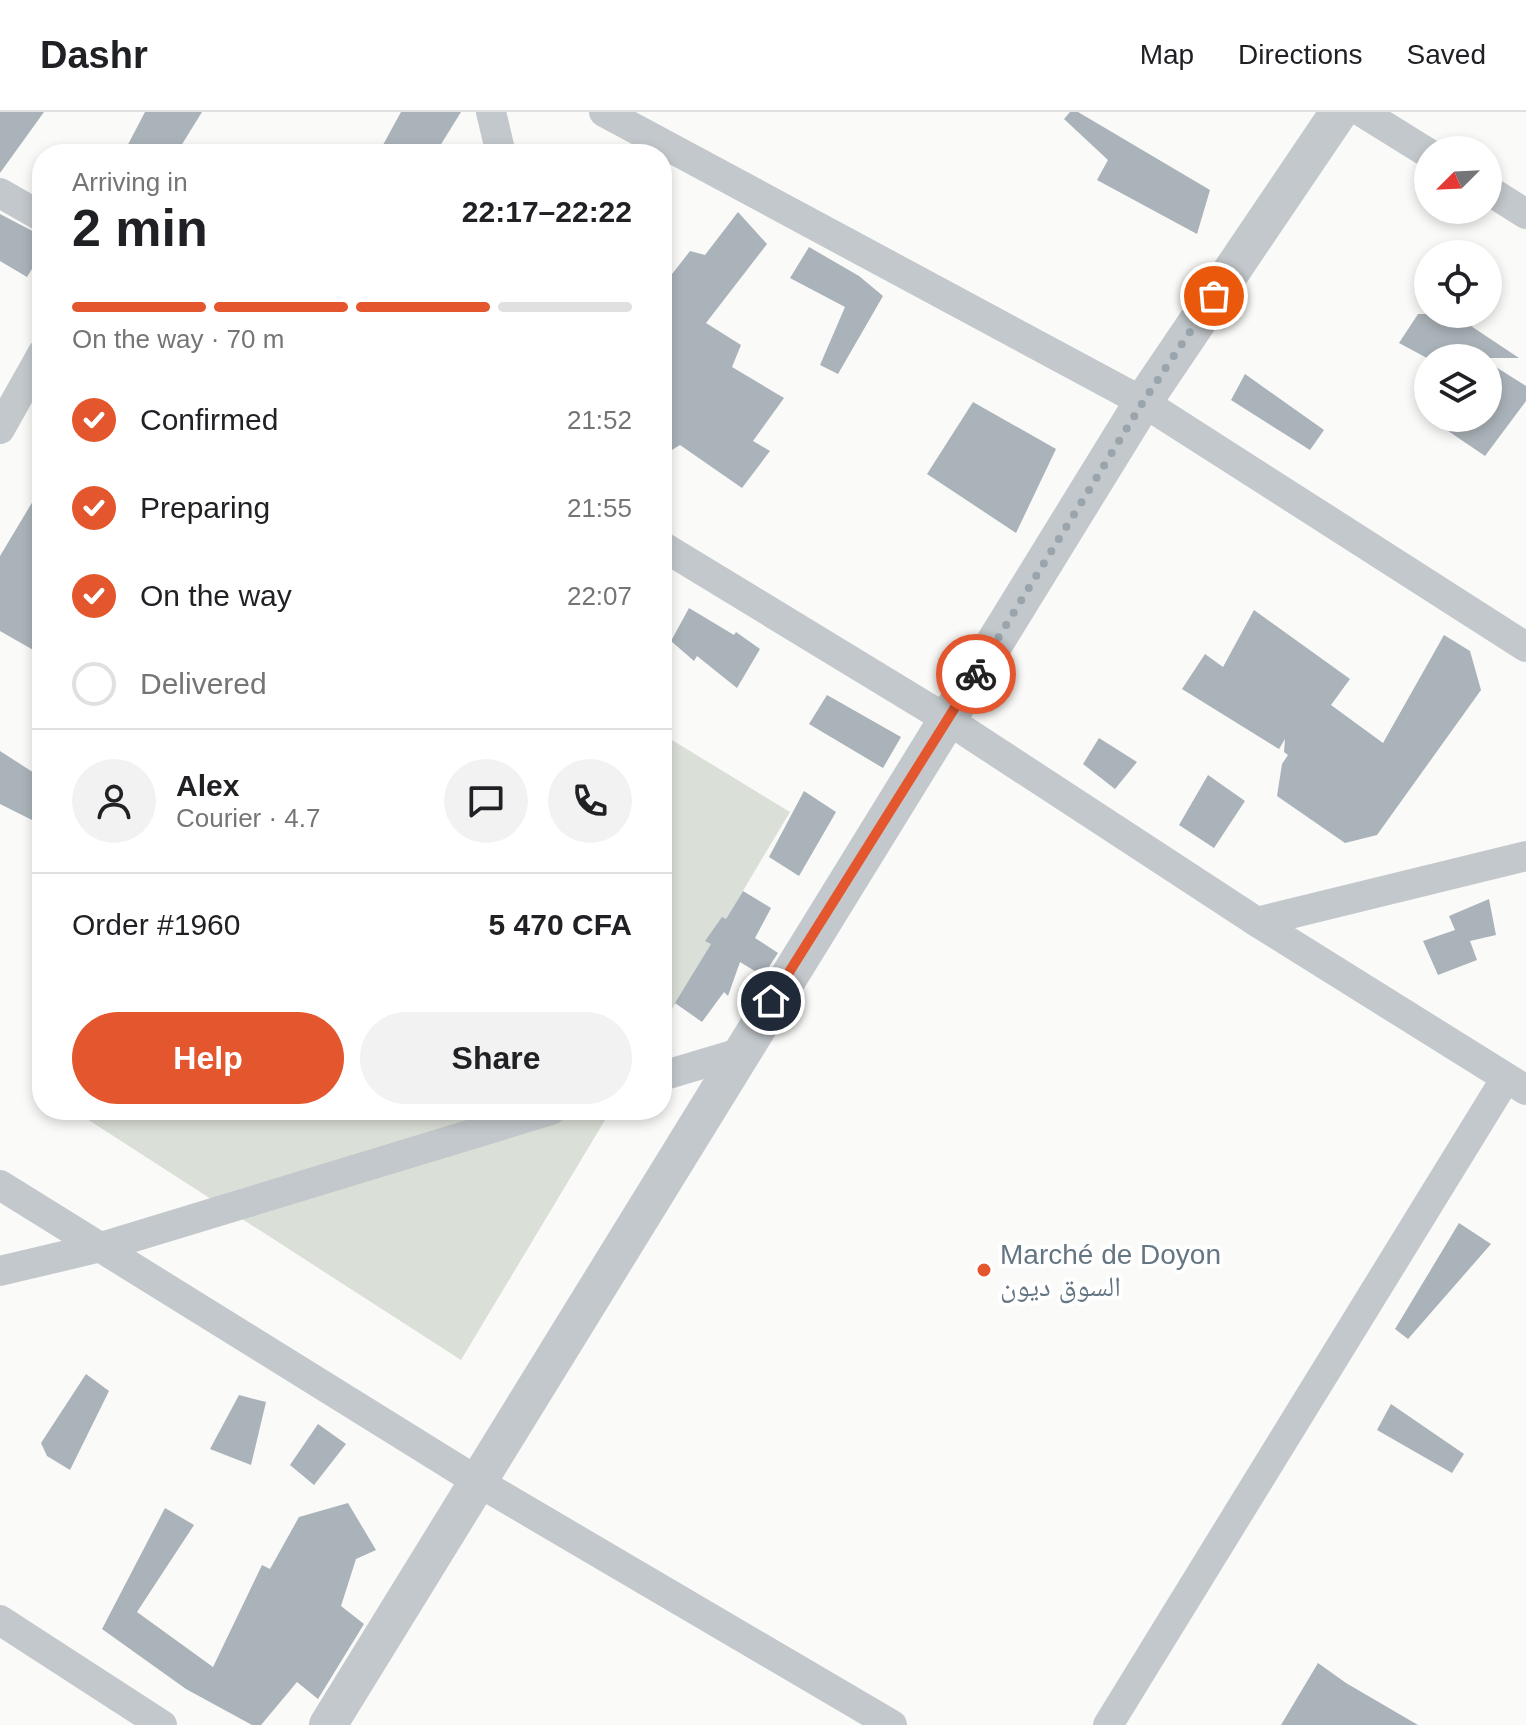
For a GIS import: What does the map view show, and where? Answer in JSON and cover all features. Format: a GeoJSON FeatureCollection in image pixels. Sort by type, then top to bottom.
{"type":"FeatureCollection","features":[{"type":"Feature","properties":{"kind":"street"},"geometry":{"type":"LineString","coordinates":[[491,112],[499,144]]}},
{"type":"Feature","properties":{"kind":"street"},"geometry":{"type":"LineString","coordinates":[[604,112],[663,144]]}},
{"type":"Feature","properties":{"kind":"street"},"geometry":{"type":"LineString","coordinates":[[328,1725],[480,1483],[739,1053],[1143,402],[1339,112]]}},
{"type":"Feature","properties":{"kind":"street"},"geometry":{"type":"LineString","coordinates":[[1362,112],[1414,144]]}},
{"type":"Feature","properties":{"kind":"street"},"geometry":{"type":"LineString","coordinates":[[672,149],[1143,402],[1526,647]]}},
{"type":"Feature","properties":{"kind":"street"},"geometry":{"type":"LineString","coordinates":[[0,193],[32,211]]}},
{"type":"Feature","properties":{"kind":"street"},"geometry":{"type":"LineString","coordinates":[[1502,199],[1526,214]]}},
{"type":"Feature","properties":{"kind":"street"},"geometry":{"type":"LineString","coordinates":[[0,429],[32,372]]}},
{"type":"Feature","properties":{"kind":"street"},"geometry":{"type":"LineString","coordinates":[[672,552],[948,720],[1257,922],[1516,1084],[1108,1725]]}},
{"type":"Feature","properties":{"kind":"street"},"geometry":{"type":"LineString","coordinates":[[1257,922],[1526,856]]}},
{"type":"Feature","properties":{"kind":"street"},"geometry":{"type":"LineString","coordinates":[[672,1073],[739,1053]]}},
{"type":"Feature","properties":{"kind":"street"},"geometry":{"type":"LineString","coordinates":[[0,1271],[101,1247],[518,1120]]}},
{"type":"Feature","properties":{"kind":"street"},"geometry":{"type":"LineString","coordinates":[[0,1185],[480,1483],[892,1725]]}},
{"type":"Feature","properties":{"kind":"street"},"geometry":{"type":"LineString","coordinates":[[0,1620],[162,1725]]}},
{"type":"Feature","properties":{"kind":"shaded area"},"geometry":{"type":"Polygon","coordinates":[[[672,740],[790,812],[672,1009],[672,740]]]}},
{"type":"Feature","properties":{"kind":"shaded area"},"geometry":{"type":"Polygon","coordinates":[[[89,1120],[605,1120],[461,1360],[89,1120]]]}},
{"type":"Feature","properties":{"kind":"building"},"geometry":{"type":"Polygon","coordinates":[[[0,112],[44,112],[0,173],[0,112]]]}},
{"type":"Feature","properties":{"kind":"building"},"geometry":{"type":"Polygon","coordinates":[[[145,112],[202,112],[182,144],[128,144],[145,112]]]}},
{"type":"Feature","properties":{"kind":"building"},"geometry":{"type":"Polygon","coordinates":[[[401,112],[461,112],[441,144],[383,144],[401,112]]]}},
{"type":"Feature","properties":{"kind":"building"},"geometry":{"type":"Polygon","coordinates":[[[1070,112],[1078,112],[1210,190],[1197,234],[1097,180],[1108,160],[1064,119],[1070,112]]]}},
{"type":"Feature","properties":{"kind":"building"},"geometry":{"type":"Polygon","coordinates":[[[738,212],[767,244],[706,323],[741,345],[732,367],[784,398],[753,441],[770,451],[742,488],[680,445],[672,450],[672,274],[690,251],[705,255],[738,212]]]}},
{"type":"Feature","properties":{"kind":"building"},"geometry":{"type":"Polygon","coordinates":[[[0,214],[32,231],[32,269],[27,277],[0,261],[0,214]]]}},
{"type":"Feature","properties":{"kind":"building"},"geometry":{"type":"Polygon","coordinates":[[[809,247],[859,276],[883,296],[838,374],[820,365],[845,307],[790,278],[809,247]]]}},
{"type":"Feature","properties":{"kind":"building"},"geometry":{"type":"Polygon","coordinates":[[[1414,320],[1414,328],[1474,328],[1498,344],[1414,344],[1414,351],[1399,343],[1414,320]]]}},
{"type":"Feature","properties":{"kind":"building"},"geometry":{"type":"Polygon","coordinates":[[[1502,347],[1519,358],[1502,358],[1502,347]]]}},
{"type":"Feature","properties":{"kind":"building"},"geometry":{"type":"Polygon","coordinates":[[[1502,371],[1526,386],[1526,401],[1485,456],[1450,432],[1502,432],[1502,371]]]}},
{"type":"Feature","properties":{"kind":"building"},"geometry":{"type":"Polygon","coordinates":[[[1245,374],[1324,430],[1310,450],[1231,400],[1245,374]]]}},
{"type":"Feature","properties":{"kind":"building"},"geometry":{"type":"Polygon","coordinates":[[[973,402],[1056,449],[1016,533],[927,474],[973,402]]]}},
{"type":"Feature","properties":{"kind":"building"},"geometry":{"type":"Polygon","coordinates":[[[32,503],[32,649],[0,631],[0,556],[32,503]]]}},
{"type":"Feature","properties":{"kind":"building"},"geometry":{"type":"Polygon","coordinates":[[[689,608],[734,635],[736,632],[760,649],[737,688],[697,656],[694,661],[672,639],[689,608]]]}},
{"type":"Feature","properties":{"kind":"building"},"geometry":{"type":"Polygon","coordinates":[[[1254,610],[1350,679],[1331,705],[1383,743],[1444,635],[1470,651],[1481,690],[1377,835],[1345,843],[1277,796],[1282,764],[1288,755],[1284,752],[1285,739],[1279,749],[1182,689],[1205,654],[1223,667],[1254,610]]]}},
{"type":"Feature","properties":{"kind":"building"},"geometry":{"type":"Polygon","coordinates":[[[827,695],[901,737],[883,768],[809,724],[827,695]]]}},
{"type":"Feature","properties":{"kind":"building"},"geometry":{"type":"Polygon","coordinates":[[[1099,738],[1137,762],[1115,789],[1083,764],[1099,738]]]}},
{"type":"Feature","properties":{"kind":"building"},"geometry":{"type":"Polygon","coordinates":[[[0,751],[32,772],[32,820],[0,804],[0,751]]]}},
{"type":"Feature","properties":{"kind":"building"},"geometry":{"type":"Polygon","coordinates":[[[1208,775],[1245,801],[1214,848],[1179,825],[1208,775]]]}},
{"type":"Feature","properties":{"kind":"building"},"geometry":{"type":"Polygon","coordinates":[[[804,791],[836,812],[799,876],[769,857],[804,791]]]}},
{"type":"Feature","properties":{"kind":"building"},"geometry":{"type":"Polygon","coordinates":[[[743,891],[771,908],[755,938],[778,953],[763,976],[740,962],[728,996],[724,992],[702,1022],[675,1003],[711,944],[705,941],[722,917],[726,919],[743,891]]]}},
{"type":"Feature","properties":{"kind":"building"},"geometry":{"type":"Polygon","coordinates":[[[1489,899],[1496,935],[1470,941],[1477,960],[1438,975],[1423,941],[1455,930],[1449,916],[1489,899]]]}},
{"type":"Feature","properties":{"kind":"building"},"geometry":{"type":"Polygon","coordinates":[[[1459,1223],[1491,1244],[1408,1339],[1395,1329],[1459,1223]]]}},
{"type":"Feature","properties":{"kind":"building"},"geometry":{"type":"Polygon","coordinates":[[[86,1374],[109,1391],[70,1470],[47,1456],[41,1443],[86,1374]]]}},
{"type":"Feature","properties":{"kind":"building"},"geometry":{"type":"Polygon","coordinates":[[[239,1395],[266,1402],[251,1465],[210,1449],[239,1395]]]}},
{"type":"Feature","properties":{"kind":"building"},"geometry":{"type":"Polygon","coordinates":[[[1391,1404],[1464,1454],[1452,1473],[1377,1430],[1391,1404]]]}},
{"type":"Feature","properties":{"kind":"building"},"geometry":{"type":"Polygon","coordinates":[[[318,1424],[346,1444],[314,1485],[290,1465],[318,1424]]]}},
{"type":"Feature","properties":{"kind":"building"},"geometry":{"type":"Polygon","coordinates":[[[348,1503],[376,1550],[356,1559],[341,1606],[364,1624],[318,1699],[297,1682],[261,1725],[252,1725],[186,1689],[102,1629],[165,1508],[194,1525],[137,1612],[213,1667],[262,1565],[270,1569],[299,1517],[348,1503]]]}},
{"type":"Feature","properties":{"kind":"building"},"geometry":{"type":"Polygon","coordinates":[[[1318,1663],[1346,1683],[1418,1725],[1281,1725],[1318,1663]]]}},
{"type":"Feature","properties":{"kind":"way so far"},"geometry":{"type":"LineString","coordinates":[[976,674],[1143,402],[1214,296]]}},
{"type":"Feature","properties":{"kind":"place","name":"Marché de Doyon السوق ديون"},"geometry":{"type":"Point","coordinates":[984,1270]}},
{"type":"Feature","properties":{"kind":"route"},"geometry":{"type":"LineString","coordinates":[[771,1001],[976,674]]}}]}
